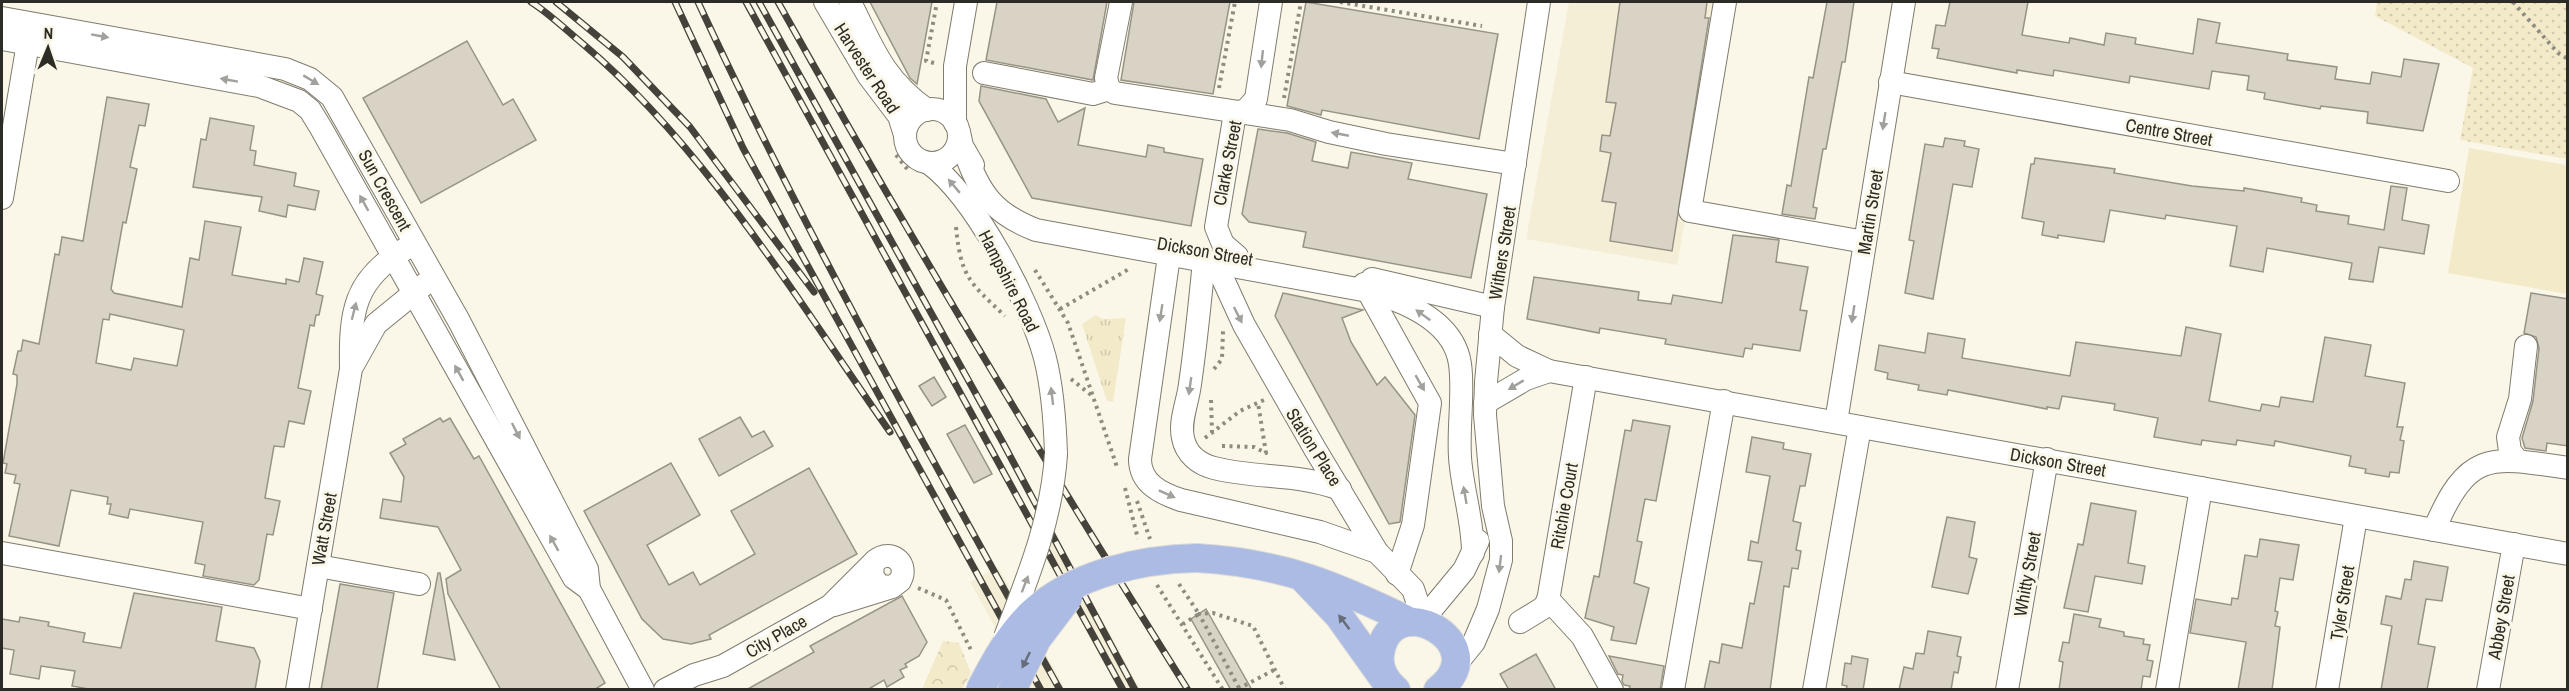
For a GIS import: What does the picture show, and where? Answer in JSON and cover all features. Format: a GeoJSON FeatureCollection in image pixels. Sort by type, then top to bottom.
{"type":"FeatureCollection","features":[{"type":"Feature","properties":{"kind":"main road","name":"Hampshire Road"},"geometry":{"type":"LineString","coordinates":[[980,690],[986,659],[1031,614],[1056,596],[1086,580],[1144,563],[1197,558],[1245,562],[1298,574],[1339,587],[1416,622],[1433,625],[1448,638],[1454,655],[1451,679]]}},
{"type":"Feature","properties":{"kind":"main road"},"geometry":{"type":"LineString","coordinates":[[1298,574],[1340,616],[1376,669],[1394,688]]}},
{"type":"Feature","properties":{"kind":"main road","name":"Hampshire Road"},"geometry":{"type":"LineString","coordinates":[[1012,690],[1041,634],[1072,592],[1086,580]]}},
{"type":"Feature","properties":{"kind":"main road"},"geometry":{"type":"LineString","coordinates":[[1394,688],[1380,663],[1382,645],[1394,630],[1416,622]]}},
{"type":"Feature","properties":{"kind":"street","name":"Harvester Road"},"geometry":{"type":"LineString","coordinates":[[825,2],[867,75],[899,116],[905,135]]}},
{"type":"Feature","properties":{"kind":"street","name":"Harvester Road"},"geometry":{"type":"LineString","coordinates":[[850,2],[890,77],[905,95],[927,110]]}},
{"type":"Feature","properties":{"kind":"street"},"geometry":{"type":"LineString","coordinates":[[955,66],[927,110],[911,119],[905,135],[912,154],[929,163],[941,162],[951,155],[957,145],[959,136],[955,66],[966,2]]}},
{"type":"Feature","properties":{"kind":"street"},"geometry":{"type":"LineString","coordinates":[[1109,89],[1106,78],[1121,2]]}},
{"type":"Feature","properties":{"kind":"street","name":"Clarke Street"},"geometry":{"type":"LineString","coordinates":[[1219,260],[1223,244],[1216,227],[1235,113],[1246,110],[1256,99],[1271,2]]}},
{"type":"Feature","properties":{"kind":"street","name":"Withers Street"},"geometry":{"type":"LineString","coordinates":[[1451,679],[1474,642],[1497,585],[1502,551],[1493,506],[1485,403],[1493,307],[1539,2]]}},
{"type":"Feature","properties":{"kind":"street"},"geometry":{"type":"LineString","coordinates":[[1725,2],[1690,211],[1865,242]]}},
{"type":"Feature","properties":{"kind":"street","name":"Martin Street"},"geometry":{"type":"LineString","coordinates":[[1836,422],[1904,2]]}},
{"type":"Feature","properties":{"kind":"street","name":"Sun Crescent"},"geometry":{"type":"LineString","coordinates":[[2,18],[30,34],[238,81],[284,94],[307,107],[574,578],[589,589]]}},
{"type":"Feature","properties":{"kind":"street"},"geometry":{"type":"LineString","coordinates":[[2,198],[30,34]]}},
{"type":"Feature","properties":{"kind":"street","name":"Sun Crescent"},"geometry":{"type":"LineString","coordinates":[[2,39],[30,34],[285,69],[310,79],[335,101],[459,321],[587,569],[589,589],[643,690]]}},
{"type":"Feature","properties":{"kind":"street"},"geometry":{"type":"LineString","coordinates":[[984,73],[1093,94],[1109,89],[1119,94],[1280,119],[1335,134],[1515,164]]}},
{"type":"Feature","properties":{"kind":"street","name":"Centre Street"},"geometry":{"type":"LineString","coordinates":[[1890,82],[2448,181]]}},
{"type":"Feature","properties":{"kind":"street"},"geometry":{"type":"LineString","coordinates":[[307,107],[335,101]]}},
{"type":"Feature","properties":{"kind":"street"},"geometry":{"type":"LineString","coordinates":[[927,110],[944,112],[959,136],[981,192],[1001,210],[1032,228],[1169,255],[1219,260],[1194,360],[1182,427],[1185,446],[1192,456],[1211,467],[1241,473],[1305,478],[1340,489]]}},
{"type":"Feature","properties":{"kind":"street","name":"Dickson Street"},"geometry":{"type":"LineString","coordinates":[[959,136],[1000,195],[1038,221],[1219,260],[1493,307]]}},
{"type":"Feature","properties":{"kind":"street","name":"Hampshire Road"},"geometry":{"type":"LineString","coordinates":[[929,163],[947,177],[964,217],[988,237],[1024,303],[1041,346],[1052,390],[1056,454],[1054,488],[1044,530],[986,659]]}},
{"type":"Feature","properties":{"kind":"street","name":"Watt Street"},"geometry":{"type":"LineString","coordinates":[[297,690],[351,369],[350,330],[354,306],[364,286],[393,256],[414,243]]}},
{"type":"Feature","properties":{"kind":"street"},"geometry":{"type":"LineString","coordinates":[[1169,255],[1140,450],[1140,467],[1147,481],[1160,491],[1181,500],[1320,532],[1377,552]]}},
{"type":"Feature","properties":{"kind":"street","name":"Station Place"},"geometry":{"type":"LineString","coordinates":[[1219,260],[1244,325],[1377,552],[1415,593],[1416,622]]}},
{"type":"Feature","properties":{"kind":"street","name":"Watt Street"},"geometry":{"type":"LineString","coordinates":[[351,369],[363,343],[376,324],[436,281]]}},
{"type":"Feature","properties":{"kind":"street"},"geometry":{"type":"LineString","coordinates":[[1364,284],[1423,314],[1455,348],[1461,371],[1458,417],[1460,462],[1473,553]]}},
{"type":"Feature","properties":{"kind":"street"},"geometry":{"type":"LineString","coordinates":[[1364,284],[1430,403],[1412,529],[1397,574]]}},
{"type":"Feature","properties":{"kind":"street"},"geometry":{"type":"LineString","coordinates":[[436,332],[459,321]]}},
{"type":"Feature","properties":{"kind":"street","name":"Dickson Street"},"geometry":{"type":"LineString","coordinates":[[1490,334],[1517,356],[1549,371],[2568,554]]}},
{"type":"Feature","properties":{"kind":"street"},"geometry":{"type":"LineString","coordinates":[[2434,530],[2449,496],[2466,477],[2491,460],[2508,436],[2520,399],[2526,346]]}},
{"type":"Feature","properties":{"kind":"street"},"geometry":{"type":"LineString","coordinates":[[1485,403],[1526,379],[1549,371]]}},
{"type":"Feature","properties":{"kind":"street","name":"Ritchie Court"},"geometry":{"type":"LineString","coordinates":[[1548,599],[1586,377]]}},
{"type":"Feature","properties":{"kind":"street"},"geometry":{"type":"LineString","coordinates":[[1673,690],[1724,401]]}},
{"type":"Feature","properties":{"kind":"street"},"geometry":{"type":"LineString","coordinates":[[1814,690],[1860,427]]}},
{"type":"Feature","properties":{"kind":"street"},"geometry":{"type":"LineString","coordinates":[[2508,436],[2510,451],[2517,460]]}},
{"type":"Feature","properties":{"kind":"street","name":"Whitty Street"},"geometry":{"type":"LineString","coordinates":[[2007,690],[2046,459]]}},
{"type":"Feature","properties":{"kind":"street"},"geometry":{"type":"LineString","coordinates":[[2491,460],[2517,460],[2568,468]]}},
{"type":"Feature","properties":{"kind":"street"},"geometry":{"type":"LineString","coordinates":[[2167,690],[2201,488]]}},
{"type":"Feature","properties":{"kind":"street","name":"Withers Street"},"geometry":{"type":"LineString","coordinates":[[1416,622],[1464,570],[1493,506]]}},
{"type":"Feature","properties":{"kind":"street","name":"Tyler Street"},"geometry":{"type":"LineString","coordinates":[[2327,690],[2356,516]]}},
{"type":"Feature","properties":{"kind":"street","name":"Abbey Street"},"geometry":{"type":"LineString","coordinates":[[2488,690],[2514,544]]}},
{"type":"Feature","properties":{"kind":"street"},"geometry":{"type":"LineString","coordinates":[[2,553],[311,609]]}},
{"type":"Feature","properties":{"kind":"street","name":"City Place"},"geometry":{"type":"LineString","coordinates":[[830,606],[875,561],[872,568],[874,580],[880,586],[896,584]]}},
{"type":"Feature","properties":{"kind":"street"},"geometry":{"type":"LineString","coordinates":[[318,566],[419,584]]}},
{"type":"Feature","properties":{"kind":"street","name":"City Place"},"geometry":{"type":"LineString","coordinates":[[665,690],[694,675],[723,666],[830,606],[896,584]]}},
{"type":"Feature","properties":{"kind":"street"},"geometry":{"type":"LineString","coordinates":[[1520,622],[1543,608],[1548,599],[1582,636],[1612,690]]}},
{"type":"Feature","properties":{"kind":"street","name":"City Place"},"geometry":{"type":"LineString","coordinates":[[697,690],[723,666]]}},
{"type":"Feature","properties":{"kind":"path"},"geometry":{"type":"LineString","coordinates":[[926,61],[937,2]]}},
{"type":"Feature","properties":{"kind":"path"},"geometry":{"type":"LineString","coordinates":[[1280,119],[1301,2]]}},
{"type":"Feature","properties":{"kind":"path"},"geometry":{"type":"LineString","coordinates":[[1340,2],[1482,26]]}},
{"type":"Feature","properties":{"kind":"path"},"geometry":{"type":"LineString","coordinates":[[2513,2],[2558,53],[2568,59]]}},
{"type":"Feature","properties":{"kind":"path"},"geometry":{"type":"LineString","coordinates":[[964,217],[958,255],[965,274],[1011,323]]}},
{"type":"Feature","properties":{"kind":"path"},"geometry":{"type":"LineString","coordinates":[[1060,309],[1132,268]]}},
{"type":"Feature","properties":{"kind":"path"},"geometry":{"type":"LineString","coordinates":[[1211,372],[1222,359],[1223,324]]}},
{"type":"Feature","properties":{"kind":"path"},"geometry":{"type":"LineString","coordinates":[[1069,377],[1091,396]]}},
{"type":"Feature","properties":{"kind":"path"},"geometry":{"type":"LineString","coordinates":[[1211,392],[1211,446],[1254,447],[1266,453],[1258,403]]}},
{"type":"Feature","properties":{"kind":"path"},"geometry":{"type":"LineString","coordinates":[[896,584],[946,600],[986,659]]}},
{"type":"Feature","properties":{"kind":"path"},"geometry":{"type":"LineString","coordinates":[[1274,670],[1245,688],[1238,689],[1199,614],[1213,613],[1253,626],[1285,690]]}},
{"type":"Feature","properties":{"kind":"shaded area"},"geometry":{"type":"Polygon","coordinates":[[[1569,2],[1724,2],[1677,265],[1526,239],[1569,2]]]}},
{"type":"Feature","properties":{"kind":"shaded area"},"geometry":{"type":"Polygon","coordinates":[[[1058,540],[1140,689],[1118,689],[1040,547],[1058,540]]]}},
{"type":"Feature","properties":{"kind":"shaded area"},"geometry":{"type":"Polygon","coordinates":[[[998,567],[1065,689],[1029,689],[970,582],[998,567]]]}},
{"type":"Feature","properties":{"kind":"green space"},"geometry":{"type":"Polygon","coordinates":[[[2377,2],[2567,2],[2567,159],[2460,140],[2473,68],[2375,16],[2377,2]]]}},
{"type":"Feature","properties":{"kind":"green space"},"geometry":{"type":"Polygon","coordinates":[[[2469,148],[2567,165],[2567,294],[2448,273],[2469,148]]]}},
{"type":"Feature","properties":{"kind":"green space"},"geometry":{"type":"Polygon","coordinates":[[[1096,315],[1103,319],[1126,318],[1113,402],[1107,401],[1082,324],[1096,315]]]}},
{"type":"Feature","properties":{"kind":"green space"},"geometry":{"type":"Polygon","coordinates":[[[943,641],[959,643],[971,673],[962,689],[922,689],[943,641]]]}},
{"type":"Feature","properties":{"kind":"building"},"geometry":{"type":"Polygon","coordinates":[[[870,2],[932,2],[917,84],[910,78],[870,2]]]}},
{"type":"Feature","properties":{"kind":"building"},"geometry":{"type":"Polygon","coordinates":[[[997,2],[1107,2],[1093,80],[986,60],[997,2]]]}},
{"type":"Feature","properties":{"kind":"building"},"geometry":{"type":"Polygon","coordinates":[[[1134,2],[1230,2],[1213,94],[1121,80],[1134,2]]]}},
{"type":"Feature","properties":{"kind":"building"},"geometry":{"type":"Polygon","coordinates":[[[1306,2],[1498,34],[1479,139],[1322,110],[1321,115],[1287,106],[1306,2]]]}},
{"type":"Feature","properties":{"kind":"building"},"geometry":{"type":"Polygon","coordinates":[[[1620,2],[1707,2],[1705,18],[1709,18],[1672,251],[1610,241],[1616,203],[1602,201],[1611,153],[1600,151],[1602,135],[1610,136],[1616,103],[1606,102],[1620,2]]]}},
{"type":"Feature","properties":{"kind":"building"},"geometry":{"type":"Polygon","coordinates":[[[1827,2],[1854,2],[1845,62],[1842,62],[1826,149],[1823,149],[1813,207],[1817,208],[1815,219],[1782,214],[1787,185],[1791,186],[1809,77],[1813,78],[1827,2]]]}},
{"type":"Feature","properties":{"kind":"building"},"geometry":{"type":"Polygon","coordinates":[[[1950,2],[2028,2],[2022,35],[2069,43],[2070,38],[2104,45],[2106,33],[2136,38],[2135,44],[2193,54],[2198,19],[2220,23],[2216,43],[2288,54],[2287,60],[2337,67],[2335,79],[2370,84],[2372,72],[2401,77],[2404,59],[2439,64],[2423,131],[2367,123],[2368,112],[2321,106],[2320,109],[2264,99],[2265,93],[2247,90],[2249,76],[2212,71],[2209,89],[2130,76],[2129,83],[2054,70],[2053,76],[2017,70],[2017,73],[1937,58],[1939,49],[1932,48],[1936,25],[1945,26],[1950,2]]]}},
{"type":"Feature","properties":{"kind":"building"},"geometry":{"type":"Polygon","coordinates":[[[467,41],[503,105],[513,99],[536,140],[421,203],[363,98],[467,41]]]}},
{"type":"Feature","properties":{"kind":"building"},"geometry":{"type":"Polygon","coordinates":[[[981,86],[1046,99],[1058,122],[1085,108],[1078,145],[1146,157],[1148,145],[1164,148],[1164,152],[1203,159],[1191,226],[1032,198],[979,101],[981,86]]]}},
{"type":"Feature","properties":{"kind":"building"},"geometry":{"type":"Polygon","coordinates":[[[107,97],[149,104],[145,126],[139,125],[130,167],[137,169],[126,223],[123,222],[111,289],[114,293],[182,307],[190,258],[199,260],[205,221],[241,227],[232,275],[286,284],[286,279],[299,282],[304,258],[323,262],[316,294],[323,296],[319,315],[316,315],[314,326],[310,325],[298,388],[311,391],[304,424],[289,421],[284,447],[274,446],[265,498],[280,501],[273,535],[267,534],[259,580],[254,585],[203,576],[205,565],[195,563],[203,522],[130,509],[128,518],[109,514],[111,504],[107,504],[108,497],[71,490],[59,546],[9,536],[20,484],[14,483],[16,475],[5,473],[7,464],[3,463],[17,384],[17,375],[13,374],[18,351],[21,351],[23,340],[39,344],[55,254],[59,255],[62,237],[83,241],[107,97]],[[110,314],[109,320],[103,319],[96,363],[131,370],[134,358],[177,366],[184,330],[110,314]]]}},
{"type":"Feature","properties":{"kind":"building"},"geometry":{"type":"Polygon","coordinates":[[[210,118],[254,126],[250,150],[256,151],[254,165],[296,173],[294,186],[319,191],[315,210],[288,205],[286,217],[259,211],[262,197],[193,187],[201,139],[206,140],[210,118]]]}},
{"type":"Feature","properties":{"kind":"building"},"geometry":{"type":"Polygon","coordinates":[[[1258,129],[1287,133],[1316,142],[1312,161],[1348,168],[1351,152],[1412,163],[1408,179],[1487,194],[1471,278],[1303,247],[1306,232],[1249,222],[1242,214],[1258,129]]]}},
{"type":"Feature","properties":{"kind":"building"},"geometry":{"type":"Polygon","coordinates":[[[1945,138],[1965,141],[1964,146],[1979,149],[1972,187],[1953,184],[1933,299],[1905,293],[1914,241],[1909,240],[1925,144],[1943,147],[1945,138]]]}},
{"type":"Feature","properties":{"kind":"building"},"geometry":{"type":"Polygon","coordinates":[[[2035,158],[2115,169],[2114,173],[2192,186],[2244,191],[2244,188],[2302,198],[2301,202],[2317,205],[2316,211],[2349,216],[2348,224],[2384,230],[2391,186],[2407,188],[2402,220],[2429,225],[2424,254],[2379,247],[2373,282],[2349,279],[2352,263],[2267,248],[2263,272],[2230,266],[2237,226],[2166,215],[2165,219],[2110,210],[2104,242],[2042,235],[2044,222],[2022,218],[2031,164],[2034,164],[2035,158]]]}},
{"type":"Feature","properties":{"kind":"building"},"geometry":{"type":"Polygon","coordinates":[[[1733,235],[1779,240],[1776,262],[1808,267],[1800,310],[1807,311],[1800,351],[1753,344],[1752,349],[1745,348],[1743,357],[1665,344],[1666,339],[1600,328],[1599,333],[1527,319],[1534,277],[1639,292],[1638,300],[1671,304],[1673,295],[1722,303],[1733,235]]]}},
{"type":"Feature","properties":{"kind":"building"},"geometry":{"type":"Polygon","coordinates":[[[1283,293],[1363,310],[1342,318],[1351,342],[1377,385],[1385,377],[1415,415],[1400,522],[1389,524],[1275,316],[1283,293]]]}},
{"type":"Feature","properties":{"kind":"building"},"geometry":{"type":"Polygon","coordinates":[[[2531,293],[2568,299],[2568,446],[2547,443],[2546,451],[2525,448],[2522,438],[2533,401],[2539,348],[2536,337],[2524,333],[2531,293]]]}},
{"type":"Feature","properties":{"kind":"building"},"geometry":{"type":"Polygon","coordinates":[[[2186,327],[2221,334],[2209,401],[2260,411],[2262,404],[2279,407],[2281,397],[2313,402],[2325,337],[2371,345],[2365,376],[2405,383],[2397,427],[2403,427],[2400,440],[2404,441],[2399,473],[2390,472],[2389,477],[2365,473],[2366,469],[2349,466],[2351,456],[2275,441],[2274,446],[2237,440],[2236,445],[2202,440],[2201,445],[2154,437],[2158,418],[2114,410],[2115,404],[2062,396],[2059,409],[2047,407],[2047,409],[1948,390],[1947,395],[1918,390],[1919,385],[1887,379],[1888,373],[1875,370],[1879,345],[1925,353],[1928,333],[1965,339],[1962,358],[2070,376],[2076,342],[2181,356],[2186,327]]]}},
{"type":"Feature","properties":{"kind":"building"},"geometry":{"type":"Polygon","coordinates":[[[934,377],[946,397],[932,406],[919,386],[934,377]]]}},
{"type":"Feature","properties":{"kind":"building"},"geometry":{"type":"Polygon","coordinates":[[[740,417],[752,437],[764,431],[773,446],[719,476],[699,439],[740,417]]]}},
{"type":"Feature","properties":{"kind":"building"},"geometry":{"type":"Polygon","coordinates":[[[440,418],[443,422],[450,418],[474,459],[479,456],[605,683],[594,690],[501,690],[448,594],[446,579],[461,570],[438,527],[380,518],[383,499],[401,502],[404,477],[390,453],[406,444],[403,439],[440,418]]]}},
{"type":"Feature","properties":{"kind":"building"},"geometry":{"type":"Polygon","coordinates":[[[1633,420],[1670,426],[1656,501],[1645,499],[1637,541],[1642,542],[1634,583],[1649,588],[1636,644],[1611,640],[1614,627],[1585,618],[1594,576],[1599,577],[1625,430],[1631,431],[1633,420]]]}},
{"type":"Feature","properties":{"kind":"building"},"geometry":{"type":"Polygon","coordinates":[[[965,425],[992,474],[974,483],[947,434],[965,425]]]}},
{"type":"Feature","properties":{"kind":"building"},"geometry":{"type":"Polygon","coordinates":[[[1752,437],[1784,443],[1783,449],[1811,454],[1805,486],[1800,486],[1793,521],[1801,523],[1796,550],[1801,551],[1798,569],[1792,568],[1789,587],[1784,586],[1770,690],[1704,690],[1710,661],[1719,663],[1722,644],[1742,648],[1750,603],[1754,604],[1762,562],[1748,560],[1751,541],[1758,543],[1770,476],[1746,472],[1752,437]]]}},
{"type":"Feature","properties":{"kind":"building"},"geometry":{"type":"Polygon","coordinates":[[[671,463],[700,515],[647,545],[669,585],[693,572],[700,585],[755,554],[731,511],[809,468],[857,554],[709,635],[711,639],[691,644],[663,639],[642,619],[584,511],[671,463]]]}},
{"type":"Feature","properties":{"kind":"building"},"geometry":{"type":"Polygon","coordinates":[[[2091,503],[2136,511],[2128,563],[2145,566],[2142,584],[2095,576],[2088,612],[2064,608],[2078,544],[2083,545],[2091,503]]]}},
{"type":"Feature","properties":{"kind":"building"},"geometry":{"type":"Polygon","coordinates":[[[1947,517],[1975,522],[1969,557],[1977,559],[1968,594],[1932,587],[1947,517]]]}},
{"type":"Feature","properties":{"kind":"building"},"geometry":{"type":"Polygon","coordinates":[[[2260,539],[2299,545],[2293,580],[2280,578],[2275,626],[2280,627],[2272,690],[2238,690],[2246,642],[2190,633],[2196,599],[2231,605],[2232,598],[2238,599],[2245,555],[2257,557],[2260,539]]]}},
{"type":"Feature","properties":{"kind":"building"},"geometry":{"type":"Polygon","coordinates":[[[2414,561],[2448,567],[2442,601],[2426,599],[2418,644],[2435,647],[2427,690],[2381,690],[2392,626],[2381,624],[2386,596],[2401,599],[2405,579],[2411,580],[2414,561]]]}},
{"type":"Feature","properties":{"kind":"building"},"geometry":{"type":"Polygon","coordinates":[[[438,573],[440,573],[455,660],[423,654],[438,573]]]}},
{"type":"Feature","properties":{"kind":"building"},"geometry":{"type":"Polygon","coordinates":[[[340,584],[394,593],[377,690],[321,690],[340,584]]]}},
{"type":"Feature","properties":{"kind":"building"},"geometry":{"type":"Polygon","coordinates":[[[134,593],[222,607],[216,641],[254,648],[260,661],[255,690],[94,690],[72,686],[75,671],[41,666],[39,679],[10,674],[14,650],[2,648],[2,619],[19,622],[20,617],[49,622],[48,626],[85,633],[83,642],[121,648],[134,593]]]}},
{"type":"Feature","properties":{"kind":"building"},"geometry":{"type":"Polygon","coordinates":[[[902,596],[927,642],[919,656],[905,664],[907,667],[900,670],[904,677],[887,687],[884,680],[867,690],[746,690],[814,652],[810,646],[902,596]]]}},
{"type":"Feature","properties":{"kind":"building"},"geometry":{"type":"Polygon","coordinates":[[[1206,609],[1252,690],[1231,690],[1191,619],[1206,609]]]}},
{"type":"Feature","properties":{"kind":"building"},"geometry":{"type":"Polygon","coordinates":[[[2074,614],[2101,619],[2099,627],[2124,632],[2124,636],[2144,639],[2143,644],[2150,645],[2147,660],[2153,661],[2150,677],[2143,676],[2141,690],[2059,690],[2063,662],[2059,661],[2063,642],[2069,643],[2074,614]]]}},
{"type":"Feature","properties":{"kind":"building"},"geometry":{"type":"Polygon","coordinates":[[[1928,631],[1961,637],[1957,656],[1961,657],[1958,673],[1954,672],[1951,690],[1899,690],[1904,667],[1913,669],[1916,653],[1924,654],[1928,631]]]}},
{"type":"Feature","properties":{"kind":"building"},"geometry":{"type":"Polygon","coordinates":[[[1536,654],[1556,690],[1509,690],[1500,674],[1536,654]]]}},
{"type":"Feature","properties":{"kind":"building"},"geometry":{"type":"Polygon","coordinates":[[[1609,656],[1664,666],[1660,690],[1629,690],[1630,686],[1624,685],[1623,675],[1618,674],[1609,656]]]}},
{"type":"Feature","properties":{"kind":"building"},"geometry":{"type":"Polygon","coordinates":[[[1852,656],[1868,659],[1863,690],[1846,690],[1847,686],[1842,685],[1845,663],[1851,664],[1852,656]]]}},
{"type":"Feature","properties":{"kind":"railway"},"geometry":{"type":"LineString","coordinates":[[531,2],[558,22],[628,85],[670,130],[748,228],[890,432]]}},
{"type":"Feature","properties":{"kind":"railway"},"geometry":{"type":"LineString","coordinates":[[556,2],[623,57],[690,127],[814,292]]}},
{"type":"Feature","properties":{"kind":"railway"},"geometry":{"type":"LineString","coordinates":[[675,2],[743,148],[1041,690]]}},
{"type":"Feature","properties":{"kind":"railway"},"geometry":{"type":"LineString","coordinates":[[698,2],[827,263],[1060,690]]}},
{"type":"Feature","properties":{"kind":"railway"},"geometry":{"type":"LineString","coordinates":[[746,2],[1123,690]]}},
{"type":"Feature","properties":{"kind":"railway"},"geometry":{"type":"LineString","coordinates":[[759,2],[1002,441],[1135,690]]}},
{"type":"Feature","properties":{"kind":"railway"},"geometry":{"type":"LineString","coordinates":[[778,2],[978,349],[1188,690]]}}]}
